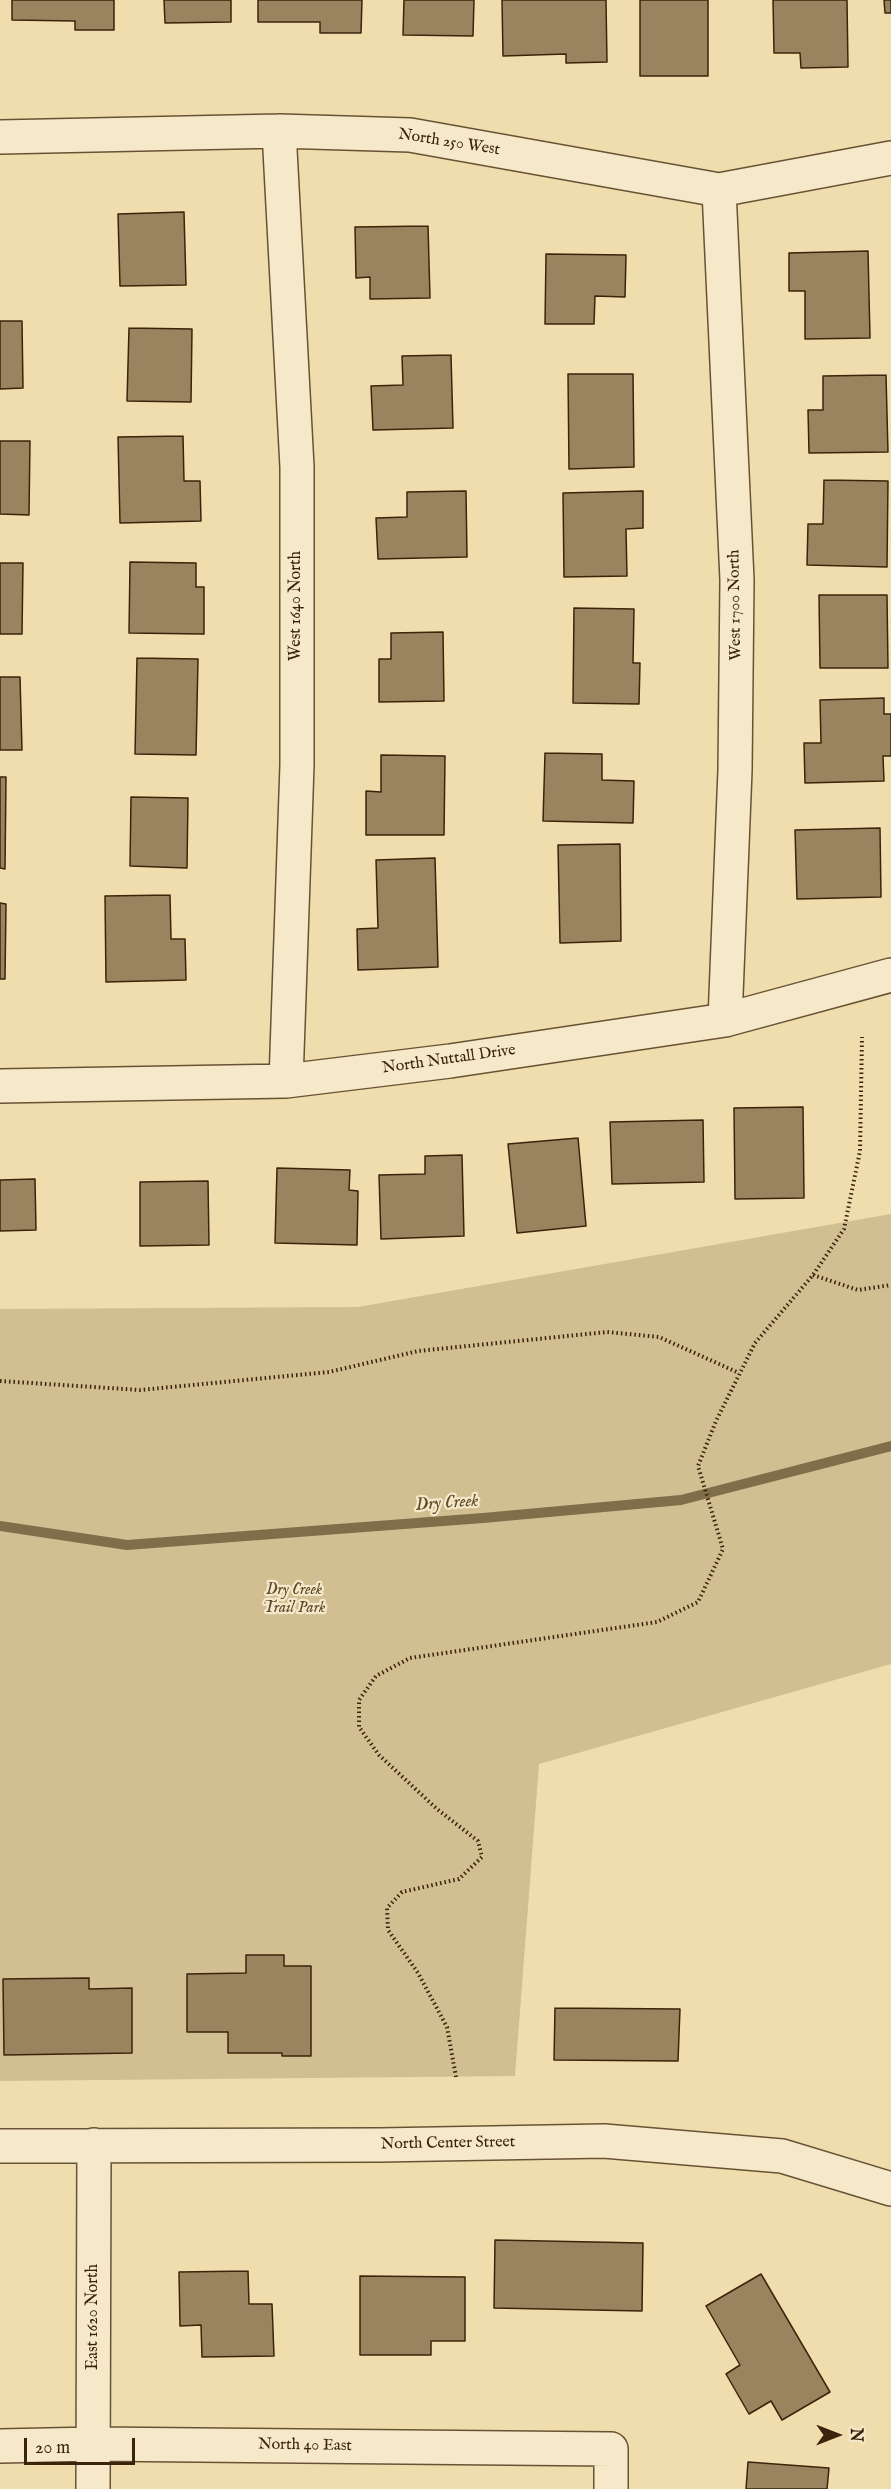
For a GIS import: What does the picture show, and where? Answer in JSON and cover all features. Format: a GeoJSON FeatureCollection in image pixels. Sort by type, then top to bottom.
{"type":"FeatureCollection","features":[{"type":"Feature","properties":{"kind":"street","name":"North 250 West"},"geometry":{"type":"LineString","coordinates":[[0,137],[279,131],[410,135],[719,190],[891,158]]}},
{"type":"Feature","properties":{"kind":"street","name":"West 1640 North"},"geometry":{"type":"LineString","coordinates":[[279,131],[297,467],[297,765],[286,1080]]}},
{"type":"Feature","properties":{"kind":"street","name":"West 1700 North"},"geometry":{"type":"LineString","coordinates":[[719,190],[737,580],[735,770],[725,1020]]}},
{"type":"Feature","properties":{"kind":"street","name":"North Nuttall Drive"},"geometry":{"type":"LineString","coordinates":[[0,1086],[286,1080],[450,1061],[725,1020],[891,975]]}},
{"type":"Feature","properties":{"kind":"street","name":"North Center Street"},"geometry":{"type":"LineString","coordinates":[[0,2146],[380,2145],[604,2141],[782,2156],[891,2189]]}},
{"type":"Feature","properties":{"kind":"street","name":"East 1620 North"},"geometry":{"type":"LineString","coordinates":[[93,2489],[94,2145]]}},
{"type":"Feature","properties":{"kind":"street","name":"North 40 East"},"geometry":{"type":"LineString","coordinates":[[0,2446],[94,2444],[611,2449],[611,2489]]}},
{"type":"Feature","properties":{"kind":"path"},"geometry":{"type":"LineString","coordinates":[[456,2077],[447,2027],[418,1972],[388,1930],[387,1908],[402,1892],[459,1879],[482,1857],[478,1841],[437,1809],[379,1755],[359,1727],[359,1700],[376,1676],[410,1658],[657,1622],[698,1602],[723,1549],[698,1466],[716,1421],[754,1343],[813,1275],[844,1229],[860,1151],[862,1037]]}},
{"type":"Feature","properties":{"kind":"path"},"geometry":{"type":"LineString","coordinates":[[813,1275],[858,1290],[891,1285]]}},
{"type":"Feature","properties":{"kind":"path"},"geometry":{"type":"LineString","coordinates":[[0,1381],[140,1390],[329,1372],[418,1351],[607,1332],[659,1336],[739,1373]]}},
{"type":"Feature","properties":{"kind":"green space","name":"Dry Creek Trail Park"},"geometry":{"type":"Polygon","coordinates":[[[891,1214],[891,1664],[539,1764],[515,2076],[0,2081],[0,1309],[358,1307],[891,1214]]]}},
{"type":"Feature","properties":{"kind":"building"},"geometry":{"type":"Polygon","coordinates":[[[12,0],[114,0],[114,30],[75,30],[75,21],[12,20],[12,0]]]}},
{"type":"Feature","properties":{"kind":"building"},"geometry":{"type":"Polygon","coordinates":[[[164,0],[231,0],[231,22],[165,23],[164,0]]]}},
{"type":"Feature","properties":{"kind":"building"},"geometry":{"type":"Polygon","coordinates":[[[258,0],[362,0],[361,33],[320,33],[320,22],[258,22],[258,0]]]}},
{"type":"Feature","properties":{"kind":"building"},"geometry":{"type":"Polygon","coordinates":[[[404,0],[474,0],[473,36],[403,35],[404,0]]]}},
{"type":"Feature","properties":{"kind":"building"},"geometry":{"type":"Polygon","coordinates":[[[502,0],[606,0],[607,62],[566,63],[566,54],[503,56],[502,0]]]}},
{"type":"Feature","properties":{"kind":"building"},"geometry":{"type":"Polygon","coordinates":[[[640,0],[708,0],[708,76],[640,76],[640,0]]]}},
{"type":"Feature","properties":{"kind":"building"},"geometry":{"type":"Polygon","coordinates":[[[773,0],[847,0],[848,67],[801,68],[800,53],[774,53],[773,0]]]}},
{"type":"Feature","properties":{"kind":"building"},"geometry":{"type":"Polygon","coordinates":[[[884,0],[891,0],[891,13],[885,13],[884,0]]]}},
{"type":"Feature","properties":{"kind":"building"},"geometry":{"type":"Polygon","coordinates":[[[184,212],[186,285],[120,286],[118,214],[184,212]]]}},
{"type":"Feature","properties":{"kind":"building"},"geometry":{"type":"Polygon","coordinates":[[[428,226],[430,298],[370,299],[370,277],[356,278],[355,227],[428,226]]]}},
{"type":"Feature","properties":{"kind":"building"},"geometry":{"type":"Polygon","coordinates":[[[868,251],[870,338],[805,339],[805,291],[789,291],[789,253],[868,251]]]}},
{"type":"Feature","properties":{"kind":"building"},"geometry":{"type":"Polygon","coordinates":[[[546,254],[626,255],[625,297],[595,296],[594,324],[545,324],[546,254]]]}},
{"type":"Feature","properties":{"kind":"building"},"geometry":{"type":"Polygon","coordinates":[[[0,321],[22,321],[23,388],[0,389],[0,321]]]}},
{"type":"Feature","properties":{"kind":"building"},"geometry":{"type":"Polygon","coordinates":[[[129,328],[192,329],[191,402],[127,401],[129,328]]]}},
{"type":"Feature","properties":{"kind":"building"},"geometry":{"type":"Polygon","coordinates":[[[451,355],[453,428],[373,430],[371,386],[403,385],[402,356],[451,355]]]}},
{"type":"Feature","properties":{"kind":"building"},"geometry":{"type":"Polygon","coordinates":[[[568,374],[633,374],[634,467],[569,469],[568,374]]]}},
{"type":"Feature","properties":{"kind":"building"},"geometry":{"type":"Polygon","coordinates":[[[886,375],[888,452],[809,453],[808,410],[823,410],[823,376],[886,375]]]}},
{"type":"Feature","properties":{"kind":"building"},"geometry":{"type":"Polygon","coordinates":[[[183,436],[184,481],[200,481],[201,521],[120,523],[118,437],[183,436]]]}},
{"type":"Feature","properties":{"kind":"building"},"geometry":{"type":"Polygon","coordinates":[[[0,441],[30,441],[29,515],[0,514],[0,441]]]}},
{"type":"Feature","properties":{"kind":"building"},"geometry":{"type":"Polygon","coordinates":[[[824,480],[888,481],[887,567],[807,565],[808,524],[823,524],[824,480]]]}},
{"type":"Feature","properties":{"kind":"building"},"geometry":{"type":"Polygon","coordinates":[[[466,491],[467,557],[378,559],[376,518],[407,517],[407,492],[466,491]]]}},
{"type":"Feature","properties":{"kind":"building"},"geometry":{"type":"Polygon","coordinates":[[[643,491],[643,528],[626,529],[627,576],[564,577],[563,493],[643,491]]]}},
{"type":"Feature","properties":{"kind":"building"},"geometry":{"type":"Polygon","coordinates":[[[130,562],[196,563],[196,587],[204,587],[204,634],[129,633],[130,562]]]}},
{"type":"Feature","properties":{"kind":"building"},"geometry":{"type":"Polygon","coordinates":[[[0,563],[23,563],[22,634],[0,634],[0,563]]]}},
{"type":"Feature","properties":{"kind":"building"},"geometry":{"type":"Polygon","coordinates":[[[819,595],[887,595],[888,668],[820,668],[819,595]]]}},
{"type":"Feature","properties":{"kind":"building"},"geometry":{"type":"Polygon","coordinates":[[[574,608],[634,609],[633,663],[640,663],[639,704],[573,703],[574,608]]]}},
{"type":"Feature","properties":{"kind":"building"},"geometry":{"type":"Polygon","coordinates":[[[443,632],[444,701],[379,702],[379,659],[391,659],[391,633],[443,632]]]}},
{"type":"Feature","properties":{"kind":"building"},"geometry":{"type":"Polygon","coordinates":[[[137,658],[198,659],[196,755],[135,754],[137,658]]]}},
{"type":"Feature","properties":{"kind":"building"},"geometry":{"type":"Polygon","coordinates":[[[0,677],[20,677],[22,750],[0,750],[0,677]]]}},
{"type":"Feature","properties":{"kind":"building"},"geometry":{"type":"Polygon","coordinates":[[[884,698],[884,714],[891,714],[891,756],[883,756],[884,781],[805,783],[804,743],[821,743],[820,700],[884,698]]]}},
{"type":"Feature","properties":{"kind":"building"},"geometry":{"type":"Polygon","coordinates":[[[545,753],[602,754],[602,780],[634,781],[633,823],[543,821],[545,753]]]}},
{"type":"Feature","properties":{"kind":"building"},"geometry":{"type":"Polygon","coordinates":[[[381,755],[445,756],[444,835],[366,835],[366,791],[381,792],[381,755]]]}},
{"type":"Feature","properties":{"kind":"building"},"geometry":{"type":"Polygon","coordinates":[[[0,777],[6,777],[5,869],[0,868],[0,777]]]}},
{"type":"Feature","properties":{"kind":"building"},"geometry":{"type":"Polygon","coordinates":[[[131,797],[188,798],[187,868],[130,866],[131,797]]]}},
{"type":"Feature","properties":{"kind":"building"},"geometry":{"type":"Polygon","coordinates":[[[880,828],[881,897],[797,899],[795,830],[880,828]]]}},
{"type":"Feature","properties":{"kind":"building"},"geometry":{"type":"Polygon","coordinates":[[[620,844],[621,941],[560,943],[558,845],[620,844]]]}},
{"type":"Feature","properties":{"kind":"building"},"geometry":{"type":"Polygon","coordinates":[[[435,858],[438,967],[358,970],[357,929],[378,928],[376,860],[435,858]]]}},
{"type":"Feature","properties":{"kind":"building"},"geometry":{"type":"Polygon","coordinates":[[[170,895],[171,939],[185,939],[186,980],[106,982],[105,896],[170,895]]]}},
{"type":"Feature","properties":{"kind":"building"},"geometry":{"type":"Polygon","coordinates":[[[0,903],[6,904],[5,979],[0,979],[0,903]]]}},
{"type":"Feature","properties":{"kind":"building"},"geometry":{"type":"Polygon","coordinates":[[[803,1107],[804,1198],[735,1199],[734,1108],[803,1107]]]}},
{"type":"Feature","properties":{"kind":"building"},"geometry":{"type":"Polygon","coordinates":[[[703,1120],[704,1182],[612,1184],[610,1122],[703,1120]]]}},
{"type":"Feature","properties":{"kind":"building"},"geometry":{"type":"Polygon","coordinates":[[[578,1138],[586,1226],[517,1233],[508,1144],[578,1138]]]}},
{"type":"Feature","properties":{"kind":"building"},"geometry":{"type":"Polygon","coordinates":[[[462,1155],[464,1236],[381,1239],[379,1175],[425,1174],[425,1156],[462,1155]]]}},
{"type":"Feature","properties":{"kind":"building"},"geometry":{"type":"Polygon","coordinates":[[[277,1168],[350,1170],[349,1190],[358,1191],[357,1245],[275,1243],[277,1168]]]}},
{"type":"Feature","properties":{"kind":"building"},"geometry":{"type":"Polygon","coordinates":[[[35,1179],[36,1230],[0,1231],[0,1180],[35,1179]]]}},
{"type":"Feature","properties":{"kind":"building"},"geometry":{"type":"Polygon","coordinates":[[[208,1181],[209,1245],[140,1246],[140,1182],[208,1181]]]}},
{"type":"Feature","properties":{"kind":"building"},"geometry":{"type":"Polygon","coordinates":[[[246,1955],[284,1955],[284,1966],[311,1966],[311,2056],[282,2056],[282,2053],[228,2053],[228,2032],[187,2032],[187,1974],[246,1973],[246,1955]]]}},
{"type":"Feature","properties":{"kind":"building"},"geometry":{"type":"Polygon","coordinates":[[[89,1978],[89,1989],[132,1988],[132,2053],[4,2055],[3,1979],[89,1978]]]}},
{"type":"Feature","properties":{"kind":"building"},"geometry":{"type":"Polygon","coordinates":[[[555,2008],[680,2009],[678,2061],[554,2060],[555,2008]]]}},
{"type":"Feature","properties":{"kind":"building"},"geometry":{"type":"Polygon","coordinates":[[[495,2240],[643,2243],[642,2311],[494,2308],[495,2240]]]}},
{"type":"Feature","properties":{"kind":"building"},"geometry":{"type":"Polygon","coordinates":[[[248,2271],[249,2304],[272,2304],[274,2356],[202,2357],[201,2325],[180,2326],[179,2272],[248,2271]]]}},
{"type":"Feature","properties":{"kind":"building"},"geometry":{"type":"Polygon","coordinates":[[[761,2274],[830,2392],[782,2420],[771,2401],[749,2414],[726,2374],[740,2365],[706,2306],[761,2274]]]}},
{"type":"Feature","properties":{"kind":"building"},"geometry":{"type":"Polygon","coordinates":[[[360,2276],[465,2277],[465,2341],[431,2341],[431,2355],[360,2355],[360,2276]]]}},
{"type":"Feature","properties":{"kind":"building"},"geometry":{"type":"Polygon","coordinates":[[[748,2462],[829,2468],[827,2489],[746,2489],[748,2462]]]}},
{"type":"Feature","properties":{"kind":"waterway","name":"Dry Creek"},"geometry":{"type":"LineString","coordinates":[[0,1526],[127,1545],[483,1518],[681,1500],[891,1446]]}}]}
